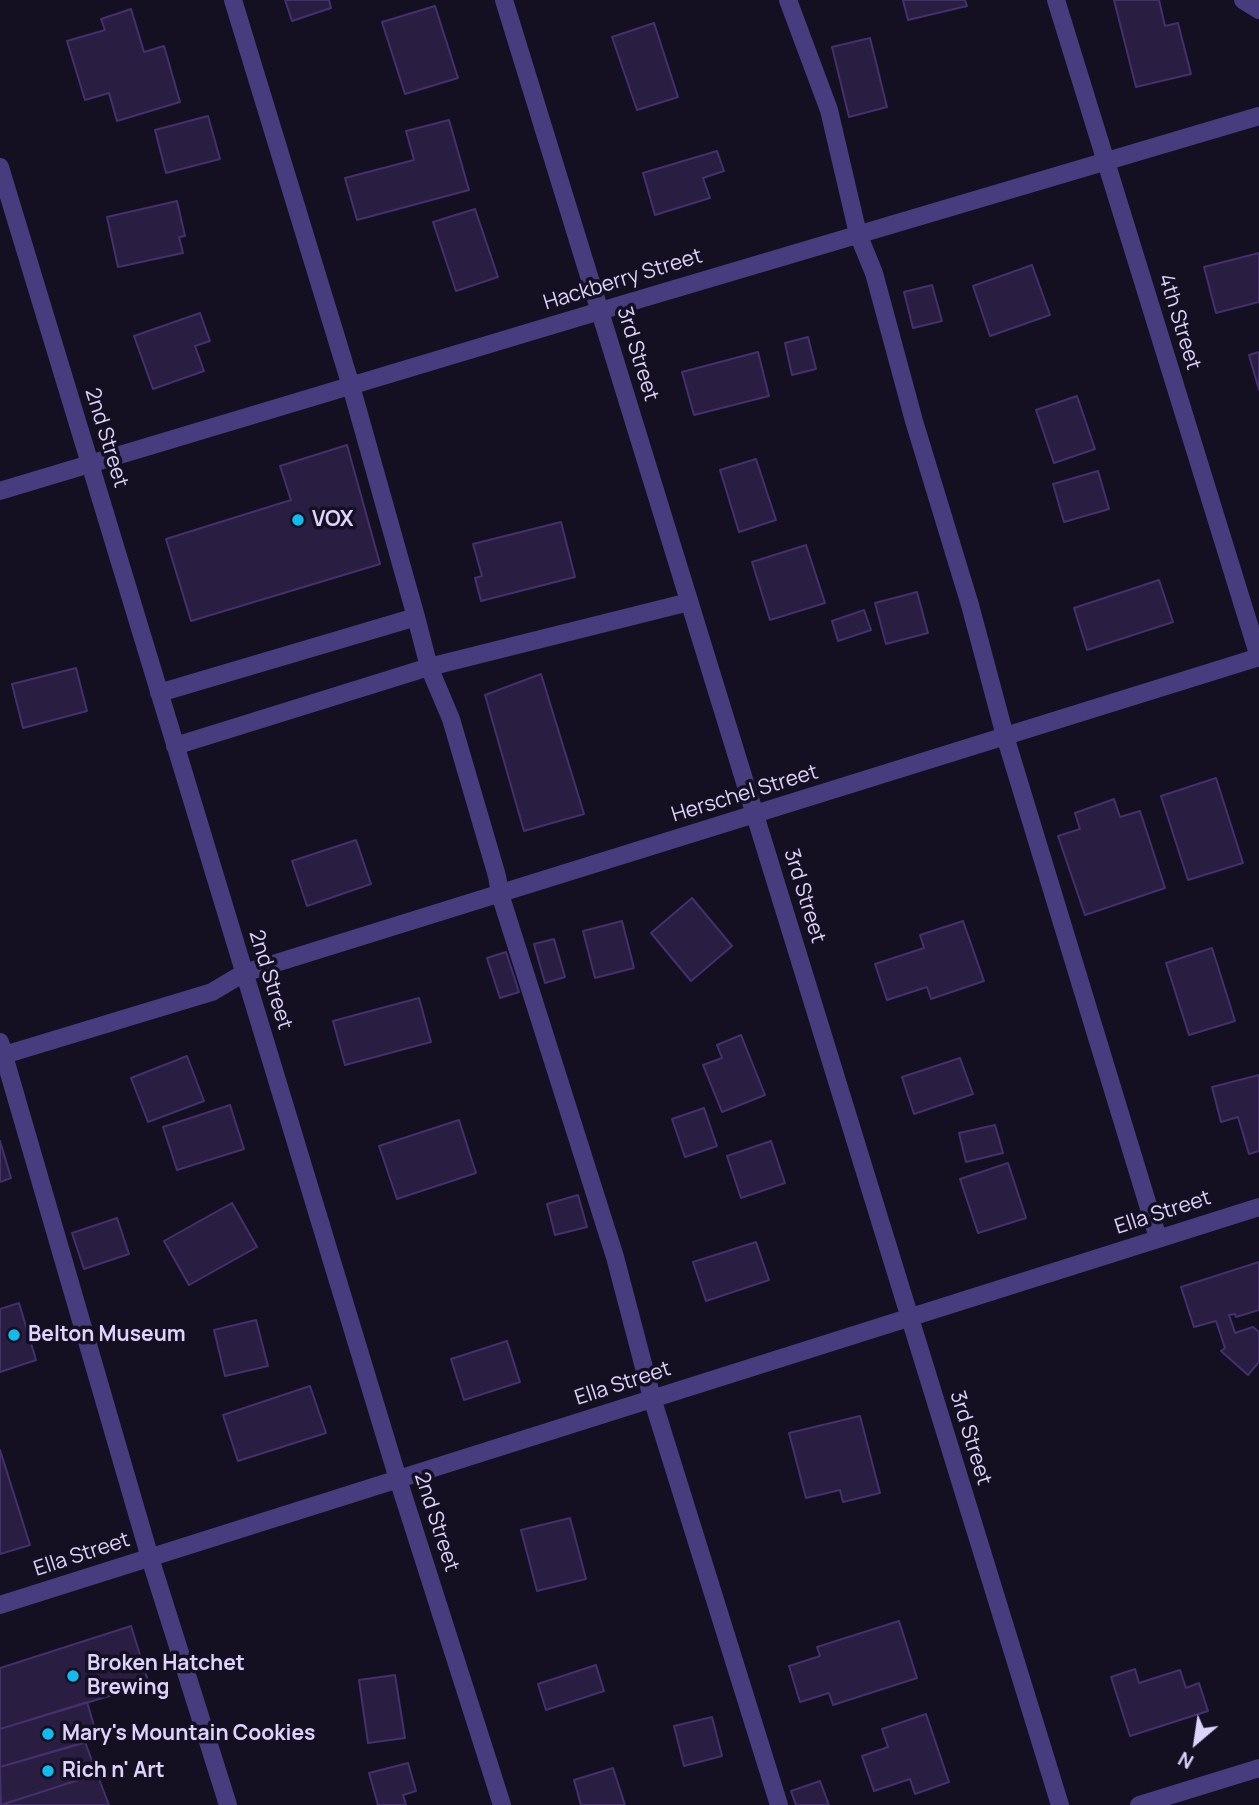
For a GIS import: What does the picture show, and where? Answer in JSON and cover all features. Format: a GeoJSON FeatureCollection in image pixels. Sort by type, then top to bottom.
{"type":"FeatureCollection","features":[{"type":"Feature","properties":{"kind":"street"},"geometry":{"type":"LineString","coordinates":[[233,0],[351,386],[429,667],[451,719],[500,894],[615,1257],[652,1398],[779,1805]]}},
{"type":"Feature","properties":{"kind":"street","name":"3rd Street"},"geometry":{"type":"LineString","coordinates":[[504,0],[1060,1805]]}},
{"type":"Feature","properties":{"kind":"street"},"geometry":{"type":"LineString","coordinates":[[788,0],[829,110],[858,234],[874,273],[1005,736],[1158,1238]]}},
{"type":"Feature","properties":{"kind":"street","name":"4th Street"},"geometry":{"type":"LineString","coordinates":[[1056,0],[1259,657]]}},
{"type":"Feature","properties":{"kind":"street"},"geometry":{"type":"LineString","coordinates":[[1243,0],[1259,10]]}},
{"type":"Feature","properties":{"kind":"street","name":"Hackberry Street"},"geometry":{"type":"LineString","coordinates":[[0,491],[1259,116]]}},
{"type":"Feature","properties":{"kind":"street","name":"2nd Street"},"geometry":{"type":"LineString","coordinates":[[0,167],[398,1479],[502,1805]]}},
{"type":"Feature","properties":{"kind":"street"},"geometry":{"type":"LineString","coordinates":[[175,746],[429,667],[689,602]]}},
{"type":"Feature","properties":{"kind":"street"},"geometry":{"type":"LineString","coordinates":[[159,693],[416,617]]}},
{"type":"Feature","properties":{"kind":"street","name":"Herschel Street"},"geometry":{"type":"LineString","coordinates":[[2,1049],[212,992],[244,973],[1259,657]]}},
{"type":"Feature","properties":{"kind":"street"},"geometry":{"type":"LineString","coordinates":[[2,1049],[150,1558],[228,1805]]}},
{"type":"Feature","properties":{"kind":"street","name":"Ella Street"},"geometry":{"type":"LineString","coordinates":[[0,1605],[1259,1207]]}},
{"type":"Feature","properties":{"kind":"street"},"geometry":{"type":"LineString","coordinates":[[1139,1805],[1259,1768]]}},
{"type":"Feature","properties":{"kind":"building"},"geometry":{"type":"Polygon","coordinates":[[[285,0],[329,0],[331,8],[292,21],[285,0]]]}},
{"type":"Feature","properties":{"kind":"building"},"geometry":{"type":"Polygon","coordinates":[[[903,0],[965,0],[967,6],[908,20],[903,0]]]}},
{"type":"Feature","properties":{"kind":"building"},"geometry":{"type":"Polygon","coordinates":[[[1114,0],[1159,0],[1165,26],[1178,23],[1191,74],[1136,87],[1114,0]]]}},
{"type":"Feature","properties":{"kind":"building"},"geometry":{"type":"Polygon","coordinates":[[[435,6],[458,78],[405,94],[382,22],[435,6]]]}},
{"type":"Feature","properties":{"kind":"building"},"geometry":{"type":"Polygon","coordinates":[[[131,9],[144,52],[164,46],[180,102],[117,121],[109,93],[85,100],[67,41],[105,30],[101,19],[131,9]]]}},
{"type":"Feature","properties":{"kind":"building"},"geometry":{"type":"Polygon","coordinates":[[[654,23],[678,97],[637,110],[612,37],[654,23]]]}},
{"type":"Feature","properties":{"kind":"building"},"geometry":{"type":"Polygon","coordinates":[[[870,38],[887,107],[849,117],[832,47],[870,38]]]}},
{"type":"Feature","properties":{"kind":"building"},"geometry":{"type":"Polygon","coordinates":[[[208,116],[220,159],[166,173],[155,130],[208,116]]]}},
{"type":"Feature","properties":{"kind":"building"},"geometry":{"type":"Polygon","coordinates":[[[449,120],[469,190],[357,220],[345,178],[414,160],[406,131],[449,120]]]}},
{"type":"Feature","properties":{"kind":"building"},"geometry":{"type":"Polygon","coordinates":[[[717,151],[724,171],[703,178],[710,198],[655,215],[643,173],[717,151]]]}},
{"type":"Feature","properties":{"kind":"building"},"geometry":{"type":"Polygon","coordinates":[[[177,201],[185,236],[179,237],[183,253],[118,267],[107,217],[177,201]]]}},
{"type":"Feature","properties":{"kind":"building"},"geometry":{"type":"Polygon","coordinates":[[[475,209],[498,277],[456,291],[433,222],[475,209]]]}},
{"type":"Feature","properties":{"kind":"building"},"geometry":{"type":"Polygon","coordinates":[[[1259,253],[1259,302],[1216,313],[1204,267],[1259,253]]]}},
{"type":"Feature","properties":{"kind":"building"},"geometry":{"type":"Polygon","coordinates":[[[1032,265],[1050,315],[990,336],[973,286],[1032,265]]]}},
{"type":"Feature","properties":{"kind":"building"},"geometry":{"type":"Polygon","coordinates":[[[932,285],[942,321],[913,328],[904,292],[932,285]]]}},
{"type":"Feature","properties":{"kind":"building"},"geometry":{"type":"Polygon","coordinates":[[[200,313],[210,341],[195,346],[204,371],[153,389],[134,336],[200,313]]]}},
{"type":"Feature","properties":{"kind":"building"},"geometry":{"type":"Polygon","coordinates":[[[808,337],[816,369],[792,375],[785,343],[808,337]]]}},
{"type":"Feature","properties":{"kind":"building"},"geometry":{"type":"Polygon","coordinates":[[[758,352],[769,396],[694,415],[682,372],[758,352]]]}},
{"type":"Feature","properties":{"kind":"building"},"geometry":{"type":"Polygon","coordinates":[[[1259,352],[1259,390],[1249,355],[1259,352]]]}},
{"type":"Feature","properties":{"kind":"building"},"geometry":{"type":"Polygon","coordinates":[[[1077,396],[1095,449],[1054,463],[1036,410],[1077,396]]]}},
{"type":"Feature","properties":{"kind":"building","name":"VOX"},"geometry":{"type":"Polygon","coordinates":[[[347,445],[380,564],[191,621],[166,539],[291,500],[280,466],[347,445]]]}},
{"type":"Feature","properties":{"kind":"building"},"geometry":{"type":"Polygon","coordinates":[[[756,459],[776,520],[739,532],[720,470],[756,459]]]}},
{"type":"Feature","properties":{"kind":"building"},"geometry":{"type":"Polygon","coordinates":[[[1098,471],[1109,509],[1064,522],[1053,484],[1098,471]]]}},
{"type":"Feature","properties":{"kind":"building"},"geometry":{"type":"Polygon","coordinates":[[[561,522],[575,577],[481,601],[475,578],[482,576],[473,544],[561,522]]]}},
{"type":"Feature","properties":{"kind":"building"},"geometry":{"type":"Polygon","coordinates":[[[806,545],[825,603],[770,620],[752,562],[806,545]]]}},
{"type":"Feature","properties":{"kind":"building"},"geometry":{"type":"Polygon","coordinates":[[[1159,580],[1173,622],[1087,650],[1074,608],[1159,580]]]}},
{"type":"Feature","properties":{"kind":"building"},"geometry":{"type":"Polygon","coordinates":[[[917,592],[928,633],[886,644],[875,603],[917,592]]]}},
{"type":"Feature","properties":{"kind":"building"},"geometry":{"type":"Polygon","coordinates":[[[864,610],[871,630],[838,641],[832,621],[864,610]]]}},
{"type":"Feature","properties":{"kind":"building"},"geometry":{"type":"Polygon","coordinates":[[[76,668],[87,711],[23,728],[12,684],[76,668]]]}},
{"type":"Feature","properties":{"kind":"building"},"geometry":{"type":"Polygon","coordinates":[[[541,674],[584,814],[524,831],[485,695],[541,674]]]}},
{"type":"Feature","properties":{"kind":"building"},"geometry":{"type":"Polygon","coordinates":[[[1216,778],[1243,863],[1188,880],[1161,796],[1216,778]]]}},
{"type":"Feature","properties":{"kind":"building"},"geometry":{"type":"Polygon","coordinates":[[[1114,799],[1120,817],[1140,811],[1165,888],[1085,915],[1058,836],[1080,829],[1075,813],[1114,799]]]}},
{"type":"Feature","properties":{"kind":"building"},"geometry":{"type":"Polygon","coordinates":[[[356,840],[371,884],[307,906],[292,861],[356,840]]]}},
{"type":"Feature","properties":{"kind":"building"},"geometry":{"type":"Polygon","coordinates":[[[692,898],[732,946],[691,981],[651,933],[692,898]]]}},
{"type":"Feature","properties":{"kind":"building"},"geometry":{"type":"Polygon","coordinates":[[[622,921],[634,968],[595,978],[583,931],[622,921]]]}},
{"type":"Feature","properties":{"kind":"building"},"geometry":{"type":"Polygon","coordinates":[[[963,921],[984,981],[931,999],[927,987],[887,1000],[875,964],[924,948],[920,935],[963,921]]]}},
{"type":"Feature","properties":{"kind":"building"},"geometry":{"type":"Polygon","coordinates":[[[554,939],[565,977],[545,983],[534,944],[554,939]]]}},
{"type":"Feature","properties":{"kind":"building"},"geometry":{"type":"Polygon","coordinates":[[[1212,948],[1235,1021],[1189,1035],[1166,963],[1212,948]]]}},
{"type":"Feature","properties":{"kind":"building"},"geometry":{"type":"Polygon","coordinates":[[[506,952],[519,992],[500,998],[487,958],[506,952]]]}},
{"type":"Feature","properties":{"kind":"building"},"geometry":{"type":"Polygon","coordinates":[[[419,998],[431,1042],[345,1065],[333,1021],[419,998]]]}},
{"type":"Feature","properties":{"kind":"building"},"geometry":{"type":"Polygon","coordinates":[[[741,1035],[765,1095],[722,1112],[703,1065],[722,1058],[717,1045],[741,1035]]]}},
{"type":"Feature","properties":{"kind":"building"},"geometry":{"type":"Polygon","coordinates":[[[187,1056],[204,1101],[148,1122],[131,1078],[187,1056]]]}},
{"type":"Feature","properties":{"kind":"building"},"geometry":{"type":"Polygon","coordinates":[[[960,1058],[973,1094],[914,1114],[902,1077],[960,1058]]]}},
{"type":"Feature","properties":{"kind":"building"},"geometry":{"type":"Polygon","coordinates":[[[1259,1075],[1259,1151],[1249,1154],[1238,1117],[1221,1122],[1212,1087],[1259,1075]]]}},
{"type":"Feature","properties":{"kind":"building"},"geometry":{"type":"Polygon","coordinates":[[[230,1105],[244,1149],[177,1170],[163,1127],[230,1105]]]}},
{"type":"Feature","properties":{"kind":"building"},"geometry":{"type":"Polygon","coordinates":[[[704,1108],[717,1146],[685,1157],[672,1119],[704,1108]]]}},
{"type":"Feature","properties":{"kind":"building"},"geometry":{"type":"Polygon","coordinates":[[[459,1120],[476,1173],[397,1199],[379,1146],[459,1120]]]}},
{"type":"Feature","properties":{"kind":"building"},"geometry":{"type":"Polygon","coordinates":[[[995,1125],[1003,1153],[966,1162],[959,1133],[995,1125]]]}},
{"type":"Feature","properties":{"kind":"building"},"geometry":{"type":"Polygon","coordinates":[[[0,1141],[11,1178],[0,1182],[0,1141]]]}},
{"type":"Feature","properties":{"kind":"building"},"geometry":{"type":"Polygon","coordinates":[[[771,1141],[785,1183],[741,1198],[727,1156],[771,1141]]]}},
{"type":"Feature","properties":{"kind":"building"},"geometry":{"type":"Polygon","coordinates":[[[1008,1163],[1026,1218],[978,1233],[960,1179],[1008,1163]]]}},
{"type":"Feature","properties":{"kind":"building"},"geometry":{"type":"Polygon","coordinates":[[[578,1195],[587,1227],[555,1235],[547,1204],[578,1195]]]}},
{"type":"Feature","properties":{"kind":"building"},"geometry":{"type":"Polygon","coordinates":[[[232,1203],[257,1247],[189,1285],[164,1241],[232,1203]]]}},
{"type":"Feature","properties":{"kind":"building"},"geometry":{"type":"Polygon","coordinates":[[[117,1218],[129,1254],[84,1269],[72,1233],[117,1218]]]}},
{"type":"Feature","properties":{"kind":"building"},"geometry":{"type":"Polygon","coordinates":[[[756,1242],[769,1280],[706,1301],[693,1262],[756,1242]]]}},
{"type":"Feature","properties":{"kind":"building"},"geometry":{"type":"Polygon","coordinates":[[[1259,1262],[1259,1310],[1236,1317],[1235,1314],[1229,1315],[1235,1333],[1253,1327],[1259,1332],[1259,1362],[1248,1375],[1221,1351],[1225,1348],[1216,1321],[1194,1327],[1181,1287],[1259,1262]]]}},
{"type":"Feature","properties":{"kind":"building","name":"Belton Museum"},"geometry":{"type":"Polygon","coordinates":[[[19,1303],[36,1360],[0,1372],[0,1309],[19,1303]]]}},
{"type":"Feature","properties":{"kind":"building"},"geometry":{"type":"Polygon","coordinates":[[[256,1320],[268,1366],[225,1376],[214,1330],[256,1320]]]}},
{"type":"Feature","properties":{"kind":"building"},"geometry":{"type":"Polygon","coordinates":[[[507,1341],[520,1382],[464,1400],[451,1359],[507,1341]]]}},
{"type":"Feature","properties":{"kind":"building"},"geometry":{"type":"Polygon","coordinates":[[[310,1386],[326,1433],[238,1461],[223,1415],[310,1386]]]}},
{"type":"Feature","properties":{"kind":"building"},"geometry":{"type":"Polygon","coordinates":[[[860,1416],[880,1493],[843,1502],[840,1490],[806,1498],[789,1433],[860,1416]]]}},
{"type":"Feature","properties":{"kind":"building"},"geometry":{"type":"Polygon","coordinates":[[[0,1450],[30,1545],[0,1554],[0,1450]]]}},
{"type":"Feature","properties":{"kind":"building"},"geometry":{"type":"Polygon","coordinates":[[[570,1518],[586,1579],[537,1591],[521,1530],[570,1518]]]}},
{"type":"Feature","properties":{"kind":"building"},"geometry":{"type":"Polygon","coordinates":[[[899,1621],[917,1678],[833,1705],[829,1693],[800,1702],[789,1666],[820,1656],[817,1647],[899,1621]]]}},
{"type":"Feature","properties":{"kind":"building","name":"Broken Hatchet Brewing"},"geometry":{"type":"Polygon","coordinates":[[[131,1626],[149,1684],[0,1729],[0,1668],[131,1626]]]}},
{"type":"Feature","properties":{"kind":"building"},"geometry":{"type":"Polygon","coordinates":[[[596,1665],[604,1691],[546,1710],[538,1684],[596,1665]]]}},
{"type":"Feature","properties":{"kind":"building"},"geometry":{"type":"Polygon","coordinates":[[[1135,1669],[1139,1683],[1180,1670],[1186,1688],[1199,1683],[1208,1711],[1130,1736],[1111,1677],[1135,1669]]]}},
{"type":"Feature","properties":{"kind":"building"},"geometry":{"type":"Polygon","coordinates":[[[395,1675],[405,1738],[368,1743],[359,1680],[395,1675]]]}},
{"type":"Feature","properties":{"kind":"building","name":"Mary's Mountain Cookies"},"geometry":{"type":"Polygon","coordinates":[[[87,1702],[98,1739],[0,1767],[0,1729],[87,1702]]]}},
{"type":"Feature","properties":{"kind":"building"},"geometry":{"type":"Polygon","coordinates":[[[926,1714],[949,1782],[915,1794],[910,1779],[874,1791],[862,1756],[888,1747],[882,1729],[926,1714]]]}},
{"type":"Feature","properties":{"kind":"building"},"geometry":{"type":"Polygon","coordinates":[[[712,1717],[722,1756],[684,1766],[674,1726],[712,1717]]]}},
{"type":"Feature","properties":{"kind":"building","name":"Rich n' Art"},"geometry":{"type":"Polygon","coordinates":[[[85,1742],[97,1774],[1,1805],[0,1767],[85,1742]]]}},
{"type":"Feature","properties":{"kind":"building"},"geometry":{"type":"Polygon","coordinates":[[[408,1763],[416,1791],[403,1795],[406,1805],[378,1805],[369,1773],[408,1763]]]}},
{"type":"Feature","properties":{"kind":"building"},"geometry":{"type":"Polygon","coordinates":[[[613,1768],[625,1805],[581,1805],[574,1780],[613,1768]]]}},
{"type":"Feature","properties":{"kind":"building"},"geometry":{"type":"Polygon","coordinates":[[[97,1774],[109,1805],[1,1805],[97,1774]]]}},
{"type":"Feature","properties":{"kind":"building"},"geometry":{"type":"Polygon","coordinates":[[[820,1781],[829,1805],[796,1805],[791,1791],[820,1781]]]}},
{"type":"Feature","properties":{"kind":"place","name":"VOX"},"geometry":{"type":"Point","coordinates":[298,520]}},
{"type":"Feature","properties":{"kind":"place","name":"Belton Museum"},"geometry":{"type":"Point","coordinates":[14,1335]}},
{"type":"Feature","properties":{"kind":"place","name":"Broken Hatchet Brewing"},"geometry":{"type":"Point","coordinates":[73,1676]}},
{"type":"Feature","properties":{"kind":"place","name":"Mary's Mountain Cookies"},"geometry":{"type":"Point","coordinates":[48,1734]}},
{"type":"Feature","properties":{"kind":"place","name":"Rich n' Art"},"geometry":{"type":"Point","coordinates":[48,1771]}}]}
